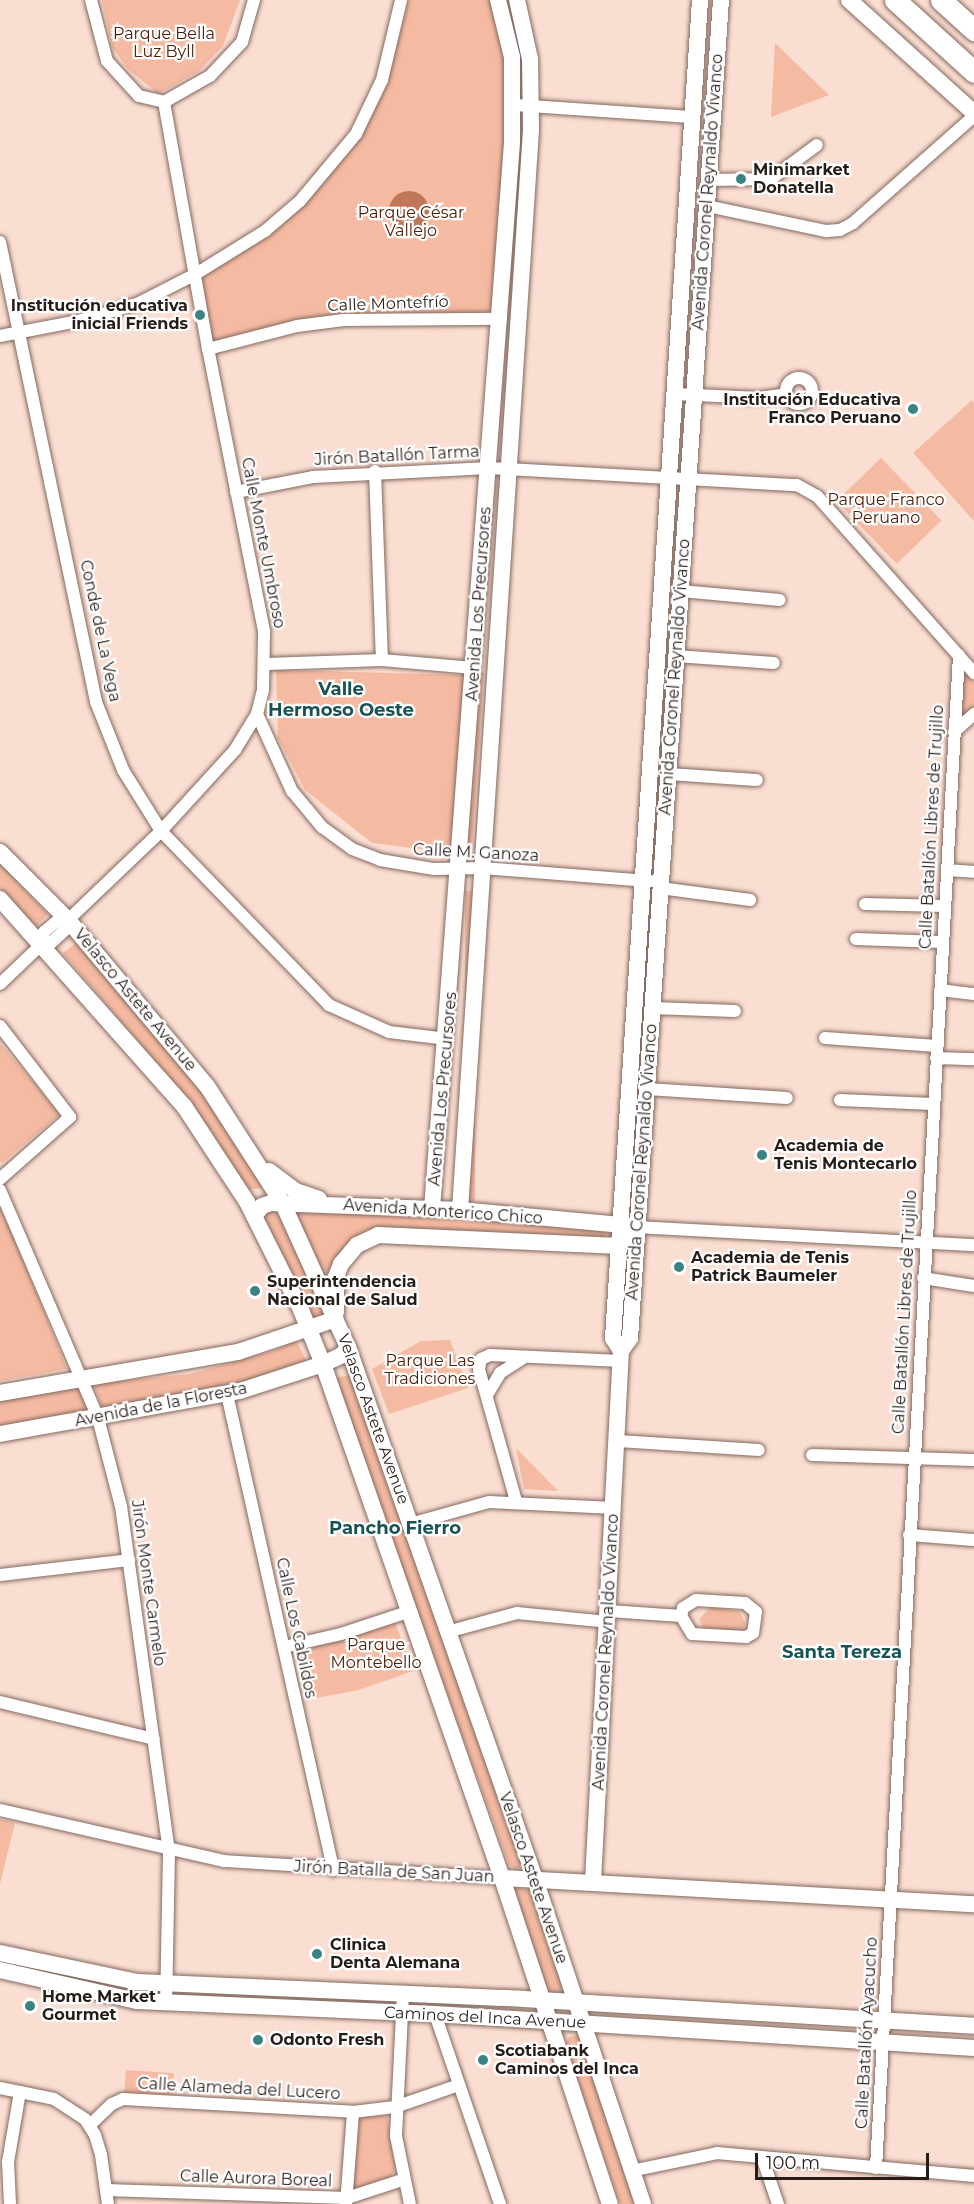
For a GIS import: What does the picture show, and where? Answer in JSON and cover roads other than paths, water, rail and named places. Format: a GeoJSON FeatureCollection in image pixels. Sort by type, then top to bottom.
{"type":"FeatureCollection","features":[{"type":"Feature","properties":{"kind":"highway"},"geometry":{"type":"LineString","coordinates":[[895,0],[974,72]]}},
{"type":"Feature","properties":{"kind":"highway"},"geometry":{"type":"LineString","coordinates":[[941,0],[974,30]]}},
{"type":"Feature","properties":{"kind":"street"},"geometry":{"type":"LineString","coordinates":[[91,0],[107,61],[139,96],[164,102],[210,76],[242,42],[254,0]]}},
{"type":"Feature","properties":{"kind":"street"},"geometry":{"type":"LineString","coordinates":[[0,336],[78,321],[137,304],[194,275],[265,231],[330,169],[356,134],[375,97],[401,0]]}},
{"type":"Feature","properties":{"kind":"street","name":"Avenida Los Precursores"},"geometry":{"type":"LineString","coordinates":[[432,1209],[448,1039],[501,319],[514,105],[512,57],[498,0]]}},
{"type":"Feature","properties":{"kind":"street","name":"Avenida Los Precursores"},"geometry":{"type":"LineString","coordinates":[[460,1210],[532,106],[529,50],[517,0]]}},
{"type":"Feature","properties":{"kind":"street","name":"Avenida Coronel Reynaldo Vivanco"},"geometry":{"type":"LineString","coordinates":[[593,1881],[621,1356],[630,1338],[629,1226],[643,880],[700,0]]}},
{"type":"Feature","properties":{"kind":"street","name":"Avenida Coronel Reynaldo Vivanco"},"geometry":{"type":"LineString","coordinates":[[621,1356],[613,1338],[619,1246],[629,1226],[647,1089],[721,0]]}},
{"type":"Feature","properties":{"kind":"street"},"geometry":{"type":"LineString","coordinates":[[707,206],[826,231],[840,230],[853,223],[974,115],[849,0]]}},
{"type":"Feature","properties":{"kind":"street","name":"Calle Monte Umbroso"},"geometry":{"type":"LineString","coordinates":[[0,984],[42,944],[52,942],[66,929],[68,920],[161,831],[235,750],[257,714],[267,664],[264,631],[194,275],[164,102]]}},
{"type":"Feature","properties":{"kind":"street"},"geometry":{"type":"LineString","coordinates":[[514,105],[692,117]]}},
{"type":"Feature","properties":{"kind":"street"},"geometry":{"type":"LineString","coordinates":[[708,180],[771,178],[817,145]]}},
{"type":"Feature","properties":{"kind":"street","name":"Conde de La Vega"},"geometry":{"type":"LineString","coordinates":[[0,242],[17,333],[96,702],[123,770],[161,831],[328,1005],[389,1032],[448,1039]]}},
{"type":"Feature","properties":{"kind":"street","name":"Calle Montefrío"},"geometry":{"type":"LineString","coordinates":[[208,349],[297,326],[344,320],[501,319]]}},
{"type":"Feature","properties":{"kind":"street"},"geometry":{"type":"LineString","coordinates":[[675,393],[759,398],[787,394]]}},
{"type":"Feature","properties":{"kind":"street"},"geometry":{"type":"LineString","coordinates":[[507,468],[688,478],[807,488],[974,673]]}},
{"type":"Feature","properties":{"kind":"street","name":"Jirón Batallón Tarma"},"geometry":{"type":"LineString","coordinates":[[236,492],[313,477],[375,471],[507,468]]}},
{"type":"Feature","properties":{"kind":"street"},"geometry":{"type":"LineString","coordinates":[[375,471],[382,660]]}},
{"type":"Feature","properties":{"kind":"street"},"geometry":{"type":"LineString","coordinates":[[681,591],[780,600]]}},
{"type":"Feature","properties":{"kind":"street","name":"Calle Batallón Libres de Trujillo"},"geometry":{"type":"LineString","coordinates":[[891,1900],[913,1457],[959,655]]}},
{"type":"Feature","properties":{"kind":"street"},"geometry":{"type":"LineString","coordinates":[[676,656],[774,663]]}},
{"type":"Feature","properties":{"kind":"street"},"geometry":{"type":"LineString","coordinates":[[267,664],[382,660],[474,668]]}},
{"type":"Feature","properties":{"kind":"street"},"geometry":{"type":"LineString","coordinates":[[656,682],[674,683]]}},
{"type":"Feature","properties":{"kind":"street","name":"Calle M. Ganoza"},"geometry":{"type":"LineString","coordinates":[[257,714],[292,791],[322,827],[352,849],[405,866],[483,868],[643,880],[750,900]]}},
{"type":"Feature","properties":{"kind":"street"},"geometry":{"type":"LineString","coordinates":[[954,732],[974,714]]}},
{"type":"Feature","properties":{"kind":"street"},"geometry":{"type":"LineString","coordinates":[[245,734],[265,734]]}},
{"type":"Feature","properties":{"kind":"street"},"geometry":{"type":"LineString","coordinates":[[668,774],[757,780]]}},
{"type":"Feature","properties":{"kind":"street","name":"Velasco Astete Avenue"},"geometry":{"type":"LineString","coordinates":[[0,852],[68,920],[207,1086],[256,1158],[282,1203],[348,1347],[534,1879],[573,2002],[643,2204]]}},
{"type":"Feature","properties":{"kind":"street"},"geometry":{"type":"LineString","coordinates":[[947,870],[974,872]]}},
{"type":"Feature","properties":{"kind":"street","name":"Velasco Astete Avenue"},"geometry":{"type":"LineString","coordinates":[[0,899],[184,1106],[255,1216],[309,1329],[502,1878],[540,2000],[610,2204]]}},
{"type":"Feature","properties":{"kind":"street"},"geometry":{"type":"LineString","coordinates":[[865,904],[944,906]]}},
{"type":"Feature","properties":{"kind":"street"},"geometry":{"type":"LineString","coordinates":[[856,939],[942,942]]}},
{"type":"Feature","properties":{"kind":"street"},"geometry":{"type":"LineString","coordinates":[[940,990],[974,994]]}},
{"type":"Feature","properties":{"kind":"street"},"geometry":{"type":"LineString","coordinates":[[652,1008],[735,1011]]}},
{"type":"Feature","properties":{"kind":"street"},"geometry":{"type":"LineString","coordinates":[[0,1026],[70,1117],[0,1179]]}},
{"type":"Feature","properties":{"kind":"street"},"geometry":{"type":"LineString","coordinates":[[825,1038],[974,1059]]}},
{"type":"Feature","properties":{"kind":"street"},"geometry":{"type":"LineString","coordinates":[[647,1089],[787,1098]]}},
{"type":"Feature","properties":{"kind":"street"},"geometry":{"type":"LineString","coordinates":[[840,1100],[933,1104]]}},
{"type":"Feature","properties":{"kind":"street"},"geometry":{"type":"LineString","coordinates":[[256,1158],[296,1191],[367,1207]]}},
{"type":"Feature","properties":{"kind":"street","name":"Jirón Monte Carmelo"},"geometry":{"type":"LineString","coordinates":[[0,1190],[98,1418],[121,1506],[169,1852],[166,2002]]}},
{"type":"Feature","properties":{"kind":"street","name":"Avenida Monterico Chico"},"geometry":{"type":"LineString","coordinates":[[255,1216],[267,1203],[460,1210],[629,1226],[974,1245]]}},
{"type":"Feature","properties":{"kind":"street","name":"Avenida Monterico Chico"},"geometry":{"type":"LineString","coordinates":[[336,1319],[336,1277],[340,1264],[357,1245],[378,1235],[619,1246]]}},
{"type":"Feature","properties":{"kind":"street"},"geometry":{"type":"LineString","coordinates":[[923,1278],[974,1286]]}},
{"type":"Feature","properties":{"kind":"street"},"geometry":{"type":"LineString","coordinates":[[0,1393],[228,1354],[336,1319]]}},
{"type":"Feature","properties":{"kind":"street","name":"Avenida de la Floresta"},"geometry":{"type":"LineString","coordinates":[[0,1434],[227,1394],[323,1364],[342,1355],[348,1347]]}},
{"type":"Feature","properties":{"kind":"street"},"geometry":{"type":"LineString","coordinates":[[516,1501],[479,1369],[481,1359],[490,1355],[621,1356]]}},
{"type":"Feature","properties":{"kind":"street"},"geometry":{"type":"LineString","coordinates":[[487,1395],[500,1373],[526,1356]]}},
{"type":"Feature","properties":{"kind":"street","name":"Calle Los Cabildos"},"geometry":{"type":"LineString","coordinates":[[227,1394],[333,1870]]}},
{"type":"Feature","properties":{"kind":"street"},"geometry":{"type":"LineString","coordinates":[[618,1441],[759,1450]]}},
{"type":"Feature","properties":{"kind":"street"},"geometry":{"type":"LineString","coordinates":[[812,1455],[974,1460]]}},
{"type":"Feature","properties":{"kind":"street"},"geometry":{"type":"LineString","coordinates":[[410,1524],[464,1506],[516,1501],[614,1508]]}},
{"type":"Feature","properties":{"kind":"street"},"geometry":{"type":"LineString","coordinates":[[909,1535],[974,1540]]}},
{"type":"Feature","properties":{"kind":"street"},"geometry":{"type":"LineString","coordinates":[[0,1575],[129,1560]]}},
{"type":"Feature","properties":{"kind":"street"},"geometry":{"type":"LineString","coordinates":[[696,1600],[745,1603],[756,1612],[753,1633],[746,1637],[692,1634],[681,1616],[683,1608],[696,1600]]}},
{"type":"Feature","properties":{"kind":"street"},"geometry":{"type":"LineString","coordinates":[[284,1647],[341,1634],[408,1612]]}},
{"type":"Feature","properties":{"kind":"street"},"geometry":{"type":"LineString","coordinates":[[447,1632],[517,1613],[681,1616]]}},
{"type":"Feature","properties":{"kind":"street"},"geometry":{"type":"LineString","coordinates":[[0,1702],[154,1739]]}},
{"type":"Feature","properties":{"kind":"street","name":"Jirón Batalla de San Juan"},"geometry":{"type":"LineString","coordinates":[[0,1810],[169,1852],[224,1861],[333,1870],[593,1881],[974,1904]]}},
{"type":"Feature","properties":{"kind":"street","name":"Calle Batallón Ayacucho"},"geometry":{"type":"LineString","coordinates":[[876,2168],[891,1900]]}},
{"type":"Feature","properties":{"kind":"street","name":"Caminos del Inca Avenue"},"geometry":{"type":"LineString","coordinates":[[0,1953],[117,1979],[168,1983],[540,2000],[974,2026]]}},
{"type":"Feature","properties":{"kind":"street","name":"Caminos del Inca Avenue"},"geometry":{"type":"LineString","coordinates":[[0,1970],[111,1997],[166,2002],[435,2014],[974,2048]]}},
{"type":"Feature","properties":{"kind":"street"},"geometry":{"type":"LineString","coordinates":[[403,1993],[395,2107],[402,2180],[410,2204]]}},
{"type":"Feature","properties":{"kind":"street"},"geometry":{"type":"LineString","coordinates":[[435,2014],[500,2204]]}},
{"type":"Feature","properties":{"kind":"street","name":"Calle Alameda del Lucero"},"geometry":{"type":"LineString","coordinates":[[90,2126],[112,2104],[123,2100],[353,2112],[395,2107],[459,2085]]}},
{"type":"Feature","properties":{"kind":"street"},"geometry":{"type":"LineString","coordinates":[[0,2088],[54,2099],[75,2110],[90,2126],[101,2155],[108,2204]]}},
{"type":"Feature","properties":{"kind":"street"},"geometry":{"type":"LineString","coordinates":[[10,2204],[9,2155],[20,2092]]}},
{"type":"Feature","properties":{"kind":"street"},"geometry":{"type":"LineString","coordinates":[[346,2201],[353,2112]]}},
{"type":"Feature","properties":{"kind":"street"},"geometry":{"type":"LineString","coordinates":[[631,2171],[696,2155],[762,2157],[974,2176]]}},
{"type":"Feature","properties":{"kind":"street"},"geometry":{"type":"LineString","coordinates":[[762,2157],[778,2204]]}},
{"type":"Feature","properties":{"kind":"street","name":"Calle Aurora Boreal"},"geometry":{"type":"LineString","coordinates":[[106,2190],[346,2201],[402,2180]]}},
{"type":"Feature","properties":{"kind":"place","name":"Minimarket Donatella"},"geometry":{"type":"Point","coordinates":[741,179]}},
{"type":"Feature","properties":{"kind":"place","name":"Institución educativa inicial Friends"},"geometry":{"type":"Point","coordinates":[200,315]}},
{"type":"Feature","properties":{"kind":"place","name":"Institución Educativa Franco Peruano"},"geometry":{"type":"Point","coordinates":[913,409]}},
{"type":"Feature","properties":{"kind":"place","name":"Academia de Tenis Montecarlo"},"geometry":{"type":"Point","coordinates":[762,1155]}},
{"type":"Feature","properties":{"kind":"place","name":"Academia de Tenis Patrick Baumeler"},"geometry":{"type":"Point","coordinates":[679,1267]}},
{"type":"Feature","properties":{"kind":"place","name":"Superintendencia Nacional de Salud"},"geometry":{"type":"Point","coordinates":[255,1291]}},
{"type":"Feature","properties":{"kind":"place","name":"Clinica Denta Alemana"},"geometry":{"type":"Point","coordinates":[317,1954]}},
{"type":"Feature","properties":{"kind":"place","name":"Home Market Gourmet"},"geometry":{"type":"Point","coordinates":[30,2006]}},
{"type":"Feature","properties":{"kind":"place","name":"Odonto Fresh"},"geometry":{"type":"Point","coordinates":[258,2040]}},
{"type":"Feature","properties":{"kind":"place","name":"Scotiabank Caminos del Inca"},"geometry":{"type":"Point","coordinates":[483,2060]}},
{"type":"Feature","properties":{"kind":"district","name":"Valle Hermoso Oeste"},"geometry":{"type":"Point","coordinates":[341,700]}},
{"type":"Feature","properties":{"kind":"district","name":"Pancho Fierro"},"geometry":{"type":"Point","coordinates":[395,1528]}},
{"type":"Feature","properties":{"kind":"district","name":"Santa Tereza"},"geometry":{"type":"Point","coordinates":[842,1652]}},
{"type":"Feature","properties":{"kind":"park label","name":"Parque Bella Luz Byll"},"geometry":{"type":"Point","coordinates":[164,43]}},
{"type":"Feature","properties":{"kind":"park label","name":"Parque César Vallejo"},"geometry":{"type":"Point","coordinates":[411,222]}},
{"type":"Feature","properties":{"kind":"park label","name":"Parque Franco Peruano"},"geometry":{"type":"Point","coordinates":[886,509]}},
{"type":"Feature","properties":{"kind":"park label","name":"Parque Las Tradiciones"},"geometry":{"type":"Point","coordinates":[430,1370]}},
{"type":"Feature","properties":{"kind":"park label","name":"Parque Montebello"},"geometry":{"type":"Point","coordinates":[376,1654]}}]}
